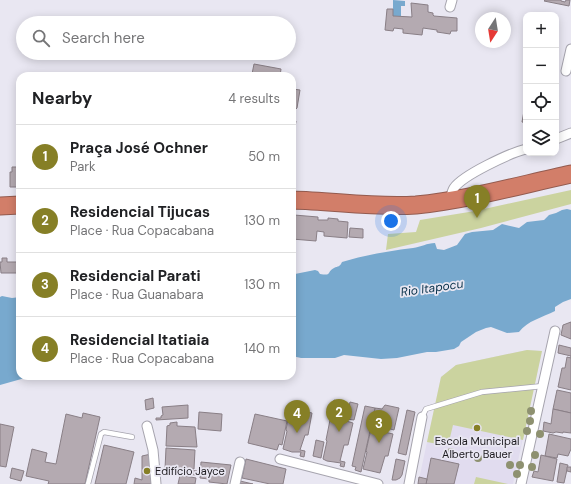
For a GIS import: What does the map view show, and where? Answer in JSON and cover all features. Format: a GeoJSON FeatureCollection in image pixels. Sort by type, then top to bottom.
{"type":"FeatureCollection","features":[{"type":"Feature","properties":{"kind":"highway"},"geometry":{"type":"LineString","coordinates":[[296,200],[389,206],[417,204],[450,200],[571,174]]}},
{"type":"Feature","properties":{"kind":"highway"},"geometry":{"type":"LineString","coordinates":[[0,206],[16,205]]}},
{"type":"Feature","properties":{"kind":"street"},"geometry":{"type":"LineString","coordinates":[[566,71],[571,49]]}},
{"type":"Feature","properties":{"kind":"street"},"geometry":{"type":"LineString","coordinates":[[559,138],[571,133]]}},
{"type":"Feature","properties":{"kind":"street"},"geometry":{"type":"LineString","coordinates":[[450,200],[453,189],[461,181],[479,170],[517,151],[523,150]]}},
{"type":"Feature","properties":{"kind":"street"},"geometry":{"type":"LineString","coordinates":[[521,484],[555,331]]}},
{"type":"Feature","properties":{"kind":"street"},"geometry":{"type":"LineString","coordinates":[[409,484],[422,417]]}},
{"type":"Feature","properties":{"kind":"street"},"geometry":{"type":"LineString","coordinates":[[147,426],[154,450],[156,484]]}},
{"type":"Feature","properties":{"kind":"street"},"geometry":{"type":"LineString","coordinates":[[280,459],[378,484]]}},
{"type":"Feature","properties":{"kind":"street"},"geometry":{"type":"LineString","coordinates":[[235,484],[240,462]]}},
{"type":"Feature","properties":{"kind":"lane"},"geometry":{"type":"LineString","coordinates":[[422,417],[426,409],[482,392],[543,386]]}},
{"type":"Feature","properties":{"kind":"lane"},"geometry":{"type":"LineString","coordinates":[[88,484],[101,434],[104,432],[132,438]]}},
{"type":"Feature","properties":{"kind":"shaded area","name":"Escola Municipal Alberto Bauer"},"geometry":{"type":"Polygon","coordinates":[[[527,350],[542,351],[513,484],[418,484],[441,377],[456,365],[527,350]]]}},
{"type":"Feature","properties":{"kind":"green space"},"geometry":{"type":"Polygon","coordinates":[[[571,190],[571,204],[481,228],[386,250],[388,234],[416,232],[420,220],[475,211],[571,190]]]}},
{"type":"Feature","properties":{"kind":"green space","name":"Escola Municipal Alberto Bauer"},"geometry":{"type":"Polygon","coordinates":[[[527,350],[542,351],[523,440],[453,425],[448,446],[427,442],[441,377],[456,365],[527,350]]]}},
{"type":"Feature","properties":{"kind":"green space"},"geometry":{"type":"Polygon","coordinates":[[[476,477],[508,484],[474,484],[476,477]]]}},
{"type":"Feature","properties":{"kind":"water"},"geometry":{"type":"Polygon","coordinates":[[[393,0],[405,1],[405,6],[401,6],[401,16],[393,16],[393,0]]]}},
{"type":"Feature","properties":{"kind":"water","name":"Rio Itapocu"},"geometry":{"type":"Polygon","coordinates":[[[562,210],[571,210],[571,299],[555,307],[555,311],[526,325],[519,332],[507,333],[491,327],[486,328],[476,332],[461,342],[459,346],[454,349],[427,352],[397,358],[381,359],[344,355],[335,358],[296,357],[296,274],[315,270],[320,274],[328,274],[332,269],[340,266],[342,262],[368,255],[432,243],[435,243],[437,249],[444,250],[457,245],[465,234],[493,230],[502,224],[519,228],[527,222],[544,220],[549,215],[562,210]]]}},
{"type":"Feature","properties":{"kind":"water"},"geometry":{"type":"Polygon","coordinates":[[[0,297],[16,298],[16,380],[18,380],[0,385],[0,297]]]}},
{"type":"Feature","properties":{"kind":"building"},"geometry":{"type":"Polygon","coordinates":[[[561,0],[565,2],[566,0],[570,0],[569,6],[544,1],[561,0]]]}},
{"type":"Feature","properties":{"kind":"building"},"geometry":{"type":"Polygon","coordinates":[[[411,3],[428,5],[428,12],[433,13],[434,16],[457,18],[457,31],[451,31],[450,34],[423,28],[422,35],[403,33],[403,29],[394,28],[393,31],[385,30],[387,9],[393,9],[393,16],[412,17],[411,3]]]}},
{"type":"Feature","properties":{"kind":"building"},"geometry":{"type":"Polygon","coordinates":[[[254,64],[281,69],[281,72],[252,72],[254,64]]]}},
{"type":"Feature","properties":{"kind":"building"},"geometry":{"type":"Polygon","coordinates":[[[296,89],[300,90],[296,109],[296,89]]]}},
{"type":"Feature","properties":{"kind":"building"},"geometry":{"type":"Polygon","coordinates":[[[12,167],[16,167],[16,187],[10,187],[10,172],[12,172],[12,167]]]}},
{"type":"Feature","properties":{"kind":"building"},"geometry":{"type":"Polygon","coordinates":[[[296,215],[318,217],[318,220],[328,220],[328,218],[348,222],[347,238],[324,236],[324,232],[317,231],[316,241],[296,239],[296,215]]]}},
{"type":"Feature","properties":{"kind":"building"},"geometry":{"type":"Polygon","coordinates":[[[350,228],[363,229],[363,238],[349,237],[350,228]]]}},
{"type":"Feature","properties":{"kind":"building"},"geometry":{"type":"Polygon","coordinates":[[[2,258],[7,258],[7,262],[16,262],[16,273],[1,273],[0,262],[2,262],[2,258]]]}},
{"type":"Feature","properties":{"kind":"building"},"geometry":{"type":"Polygon","coordinates":[[[571,322],[571,339],[561,335],[563,325],[571,322]]]}},
{"type":"Feature","properties":{"kind":"building"},"geometry":{"type":"Polygon","coordinates":[[[559,345],[571,348],[571,356],[558,353],[559,345]]]}},
{"type":"Feature","properties":{"kind":"building"},"geometry":{"type":"Polygon","coordinates":[[[567,357],[571,358],[571,390],[558,387],[562,368],[565,368],[567,357]]]}},
{"type":"Feature","properties":{"kind":"building"},"geometry":{"type":"Polygon","coordinates":[[[557,390],[571,393],[571,413],[553,409],[557,390]]]}},
{"type":"Feature","properties":{"kind":"building"},"geometry":{"type":"Polygon","coordinates":[[[153,398],[154,408],[146,410],[145,400],[153,398]]]}},
{"type":"Feature","properties":{"kind":"building"},"geometry":{"type":"Polygon","coordinates":[[[334,400],[342,402],[339,416],[346,418],[350,402],[358,404],[354,420],[347,419],[346,421],[353,423],[348,445],[344,445],[340,461],[345,462],[344,467],[340,466],[341,463],[323,459],[334,400]]]}},
{"type":"Feature","properties":{"kind":"building"},"geometry":{"type":"Polygon","coordinates":[[[188,405],[188,418],[156,420],[156,418],[161,418],[163,415],[162,407],[188,405]]]}},
{"type":"Feature","properties":{"kind":"building"},"geometry":{"type":"Polygon","coordinates":[[[385,405],[399,408],[394,430],[379,426],[380,418],[373,417],[375,408],[382,409],[385,405]]]}},
{"type":"Feature","properties":{"kind":"building"},"geometry":{"type":"Polygon","coordinates":[[[365,406],[375,408],[361,472],[355,470],[356,467],[352,466],[365,406]]]}},
{"type":"Feature","properties":{"kind":"building"},"geometry":{"type":"Polygon","coordinates":[[[290,408],[312,413],[308,435],[305,435],[300,450],[305,451],[304,457],[300,456],[301,452],[292,452],[283,449],[290,408]]]}},
{"type":"Feature","properties":{"kind":"building"},"geometry":{"type":"Polygon","coordinates":[[[553,409],[571,413],[571,433],[553,433],[543,431],[544,422],[551,424],[553,409]]]}},
{"type":"Feature","properties":{"kind":"building"},"geometry":{"type":"Polygon","coordinates":[[[407,410],[415,412],[406,455],[398,453],[407,410]]]}},
{"type":"Feature","properties":{"kind":"building"},"geometry":{"type":"Polygon","coordinates":[[[199,412],[222,414],[221,431],[198,429],[199,412]]]}},
{"type":"Feature","properties":{"kind":"building"},"geometry":{"type":"Polygon","coordinates":[[[83,413],[100,417],[85,484],[48,484],[49,481],[26,476],[32,449],[47,453],[45,462],[56,464],[66,414],[82,418],[83,413]]]}},
{"type":"Feature","properties":{"kind":"building"},"geometry":{"type":"Polygon","coordinates":[[[255,414],[287,421],[282,445],[279,444],[277,450],[248,443],[255,414]]]}},
{"type":"Feature","properties":{"kind":"building"},"geometry":{"type":"Polygon","coordinates":[[[177,422],[177,426],[195,427],[197,447],[166,446],[167,426],[170,425],[170,423],[177,422]]]}},
{"type":"Feature","properties":{"kind":"building"},"geometry":{"type":"Polygon","coordinates":[[[0,424],[14,427],[6,467],[0,466],[0,424]]]}},
{"type":"Feature","properties":{"kind":"building"},"geometry":{"type":"Polygon","coordinates":[[[371,429],[393,434],[388,456],[385,456],[380,473],[363,469],[371,429]]]}},
{"type":"Feature","properties":{"kind":"building"},"geometry":{"type":"Polygon","coordinates":[[[549,434],[571,439],[571,449],[568,456],[558,454],[557,458],[545,456],[549,434]]]}},
{"type":"Feature","properties":{"kind":"building"},"geometry":{"type":"Polygon","coordinates":[[[316,440],[324,442],[321,458],[313,456],[316,440]]]}},
{"type":"Feature","properties":{"kind":"building"},"geometry":{"type":"Polygon","coordinates":[[[104,445],[134,452],[126,484],[95,484],[104,445]]]}},
{"type":"Feature","properties":{"kind":"building"},"geometry":{"type":"Polygon","coordinates":[[[166,448],[195,450],[194,469],[165,469],[166,448]]]}},
{"type":"Feature","properties":{"kind":"building","name":"Edifício Jayce"},"geometry":{"type":"Polygon","coordinates":[[[151,454],[153,484],[134,484],[135,478],[142,480],[142,456],[151,454]]]}},
{"type":"Feature","properties":{"kind":"building"},"geometry":{"type":"Polygon","coordinates":[[[541,455],[557,459],[553,481],[532,477],[534,471],[538,472],[541,455]]]}},
{"type":"Feature","properties":{"kind":"building"},"geometry":{"type":"Polygon","coordinates":[[[431,458],[459,464],[454,484],[426,484],[431,458]]]}},
{"type":"Feature","properties":{"kind":"building"},"geometry":{"type":"Polygon","coordinates":[[[246,459],[286,469],[283,484],[270,484],[242,478],[246,459]]]}},
{"type":"Feature","properties":{"kind":"building"},"geometry":{"type":"Polygon","coordinates":[[[396,459],[405,461],[400,478],[392,480],[396,459]]]}},
{"type":"Feature","properties":{"kind":"building"},"geometry":{"type":"Polygon","coordinates":[[[201,462],[231,465],[227,484],[209,482],[209,479],[200,478],[201,462]]]}},
{"type":"Feature","properties":{"kind":"building"},"geometry":{"type":"Polygon","coordinates":[[[560,463],[568,465],[564,483],[557,482],[560,463]]]}},
{"type":"Feature","properties":{"kind":"building"},"geometry":{"type":"Polygon","coordinates":[[[567,467],[571,467],[571,472],[567,471],[567,467]]]}},
{"type":"Feature","properties":{"kind":"building"},"geometry":{"type":"Polygon","coordinates":[[[12,468],[24,471],[21,481],[10,478],[12,468]]]}},
{"type":"Feature","properties":{"kind":"building"},"geometry":{"type":"Polygon","coordinates":[[[175,469],[197,471],[196,475],[174,473],[175,469]]]}},
{"type":"Feature","properties":{"kind":"building"},"geometry":{"type":"Polygon","coordinates":[[[180,475],[196,478],[195,484],[178,484],[180,475]]]}},
{"type":"Feature","properties":{"kind":"building"},"geometry":{"type":"Polygon","coordinates":[[[419,477],[427,479],[426,484],[418,484],[419,477]]]}},
{"type":"Feature","properties":{"kind":"building"},"geometry":{"type":"Polygon","coordinates":[[[240,481],[253,484],[240,484],[240,481]]]}},
{"type":"Feature","properties":{"kind":"place","name":"Praça José Ochner"},"geometry":{"type":"Point","coordinates":[477,218]}},
{"type":"Feature","properties":{"kind":"place","name":"Escola Municipal Alberto Bauer"},"geometry":{"type":"Point","coordinates":[477,428]}},
{"type":"Feature","properties":{"kind":"place","name":"Residencial Tijucas"},"geometry":{"type":"Point","coordinates":[339,432]}},
{"type":"Feature","properties":{"kind":"place","name":"Residencial Itatiaia"},"geometry":{"type":"Point","coordinates":[297,433]}},
{"type":"Feature","properties":{"kind":"place","name":"Residencial Parati"},"geometry":{"type":"Point","coordinates":[379,443]}},
{"type":"Feature","properties":{"kind":"place","name":"Edifício Jayce"},"geometry":{"type":"Point","coordinates":[147,471]}}]}
